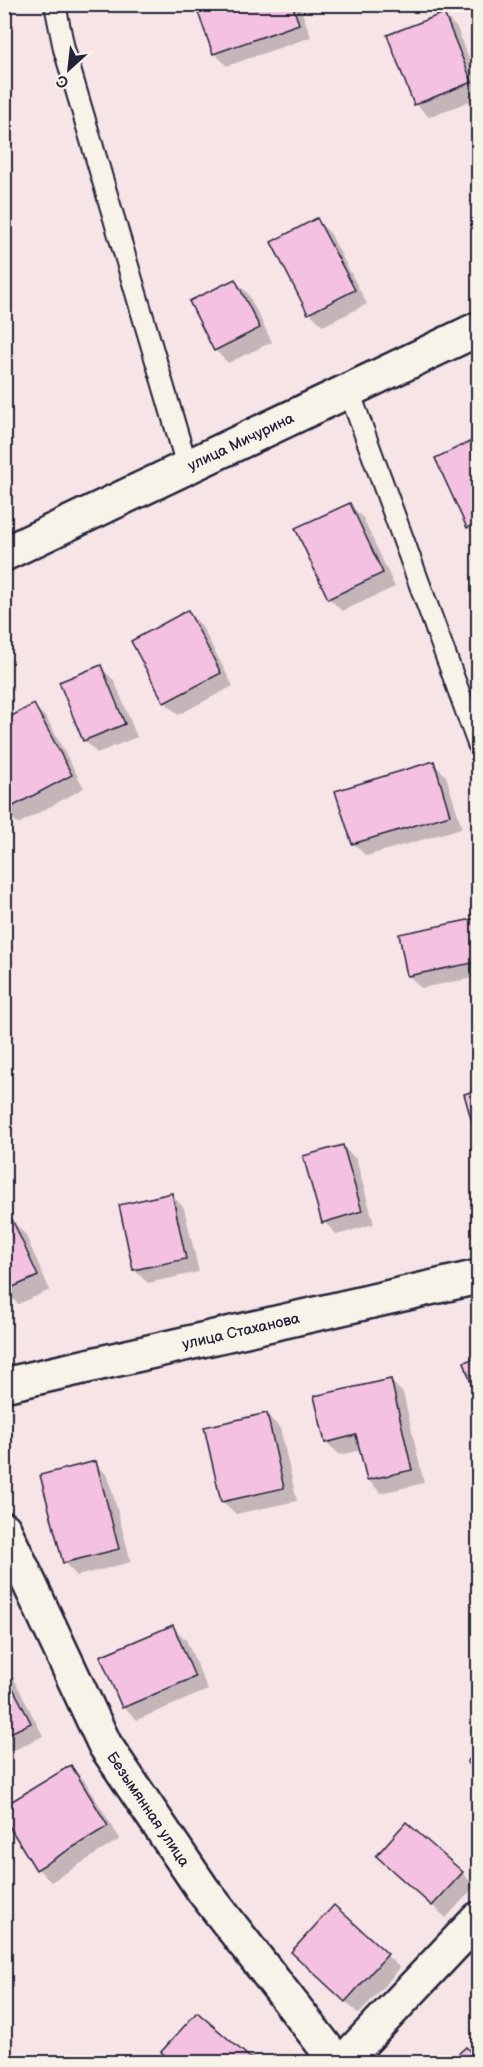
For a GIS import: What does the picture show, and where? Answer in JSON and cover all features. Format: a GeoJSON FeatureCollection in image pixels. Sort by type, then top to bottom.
{"type":"FeatureCollection","features":[{"type":"Feature","properties":{"kind":"street","name":"улица Мичурина"},"geometry":{"type":"LineString","coordinates":[[4,554],[478,329]]}},
{"type":"Feature","properties":{"kind":"street","name":"улица Стаханова"},"geometry":{"type":"LineString","coordinates":[[4,1385],[478,1276]]}},
{"type":"Feature","properties":{"kind":"street","name":"Безымянная улица"},"geometry":{"type":"LineString","coordinates":[[4,1529],[105,1745],[203,1890],[337,2062]]}},
{"type":"Feature","properties":{"kind":"street"},"geometry":{"type":"LineString","coordinates":[[343,2062],[478,1919]]}},
{"type":"Feature","properties":{"kind":"lane"},"geometry":{"type":"LineString","coordinates":[[55,4],[64,49],[187,466]]}},
{"type":"Feature","properties":{"kind":"lane"},"geometry":{"type":"LineString","coordinates":[[349,391],[478,744]]}},
{"type":"Feature","properties":{"kind":"building"},"geometry":{"type":"Polygon","coordinates":[[[195,4],[292,4],[299,24],[213,54],[195,4]]]}},
{"type":"Feature","properties":{"kind":"building"},"geometry":{"type":"Polygon","coordinates":[[[444,13],[472,82],[414,105],[387,35],[444,13]]]}},
{"type":"Feature","properties":{"kind":"building"},"geometry":{"type":"Polygon","coordinates":[[[317,218],[355,290],[308,314],[271,242],[317,218]]]}},
{"type":"Feature","properties":{"kind":"building"},"geometry":{"type":"Polygon","coordinates":[[[235,279],[260,328],[214,351],[189,301],[235,279]]]}},
{"type":"Feature","properties":{"kind":"building"},"geometry":{"type":"Polygon","coordinates":[[[478,438],[478,522],[467,528],[435,458],[478,438]]]}},
{"type":"Feature","properties":{"kind":"building"},"geometry":{"type":"Polygon","coordinates":[[[350,503],[383,573],[328,599],[295,528],[350,503]]]}},
{"type":"Feature","properties":{"kind":"building"},"geometry":{"type":"Polygon","coordinates":[[[188,610],[221,673],[164,703],[131,641],[188,610]]]}},
{"type":"Feature","properties":{"kind":"building"},"geometry":{"type":"Polygon","coordinates":[[[101,665],[125,724],[83,741],[59,682],[101,665]]]}},
{"type":"Feature","properties":{"kind":"building"},"geometry":{"type":"Polygon","coordinates":[[[34,704],[72,775],[4,811],[4,720],[34,704]]]}},
{"type":"Feature","properties":{"kind":"building"},"geometry":{"type":"Polygon","coordinates":[[[434,761],[450,815],[352,844],[335,791],[434,761]]]}},
{"type":"Feature","properties":{"kind":"building"},"geometry":{"type":"Polygon","coordinates":[[[478,918],[478,962],[407,976],[399,934],[478,918]]]}},
{"type":"Feature","properties":{"kind":"building"},"geometry":{"type":"Polygon","coordinates":[[[478,1090],[478,1128],[474,1129],[464,1094],[478,1090]]]}},
{"type":"Feature","properties":{"kind":"building"},"geometry":{"type":"Polygon","coordinates":[[[343,1145],[362,1211],[322,1223],[303,1156],[343,1145]]]}},
{"type":"Feature","properties":{"kind":"building"},"geometry":{"type":"Polygon","coordinates":[[[172,1193],[186,1259],[133,1270],[119,1205],[172,1193]]]}},
{"type":"Feature","properties":{"kind":"building"},"geometry":{"type":"Polygon","coordinates":[[[12,1219],[38,1276],[4,1291],[4,1223],[12,1219]]]}},
{"type":"Feature","properties":{"kind":"building"},"geometry":{"type":"Polygon","coordinates":[[[478,1357],[478,1405],[464,1362],[478,1357]]]}},
{"type":"Feature","properties":{"kind":"building"},"geometry":{"type":"Polygon","coordinates":[[[391,1379],[412,1470],[367,1480],[356,1435],[325,1443],[314,1396],[391,1379]]]}},
{"type":"Feature","properties":{"kind":"building"},"geometry":{"type":"Polygon","coordinates":[[[267,1413],[284,1488],[221,1502],[204,1427],[267,1413]]]}},
{"type":"Feature","properties":{"kind":"building"},"geometry":{"type":"Polygon","coordinates":[[[96,1461],[119,1549],[63,1563],[40,1475],[96,1461]]]}},
{"type":"Feature","properties":{"kind":"building"},"geometry":{"type":"Polygon","coordinates":[[[173,1625],[195,1677],[122,1708],[100,1656],[173,1625]]]}},
{"type":"Feature","properties":{"kind":"building"},"geometry":{"type":"Polygon","coordinates":[[[4,1671],[31,1723],[4,1736],[4,1671]]]}},
{"type":"Feature","properties":{"kind":"building"},"geometry":{"type":"Polygon","coordinates":[[[478,1750],[478,1772],[467,1762],[478,1750]]]}},
{"type":"Feature","properties":{"kind":"building"},"geometry":{"type":"Polygon","coordinates":[[[71,1765],[108,1826],[36,1870],[4,1818],[4,1806],[71,1765]]]}},
{"type":"Feature","properties":{"kind":"building"},"geometry":{"type":"Polygon","coordinates":[[[406,1822],[463,1872],[432,1906],[376,1856],[406,1822]]]}},
{"type":"Feature","properties":{"kind":"building"},"geometry":{"type":"Polygon","coordinates":[[[334,1905],[388,1954],[345,2002],[291,1952],[334,1905]]]}},
{"type":"Feature","properties":{"kind":"building"},"geometry":{"type":"Polygon","coordinates":[[[197,2012],[255,2062],[173,2062],[161,2052],[197,2012]]]}},
{"type":"Feature","properties":{"kind":"building"},"geometry":{"type":"Polygon","coordinates":[[[466,2047],[478,2059],[478,2062],[449,2062],[466,2047]]]}}]}
